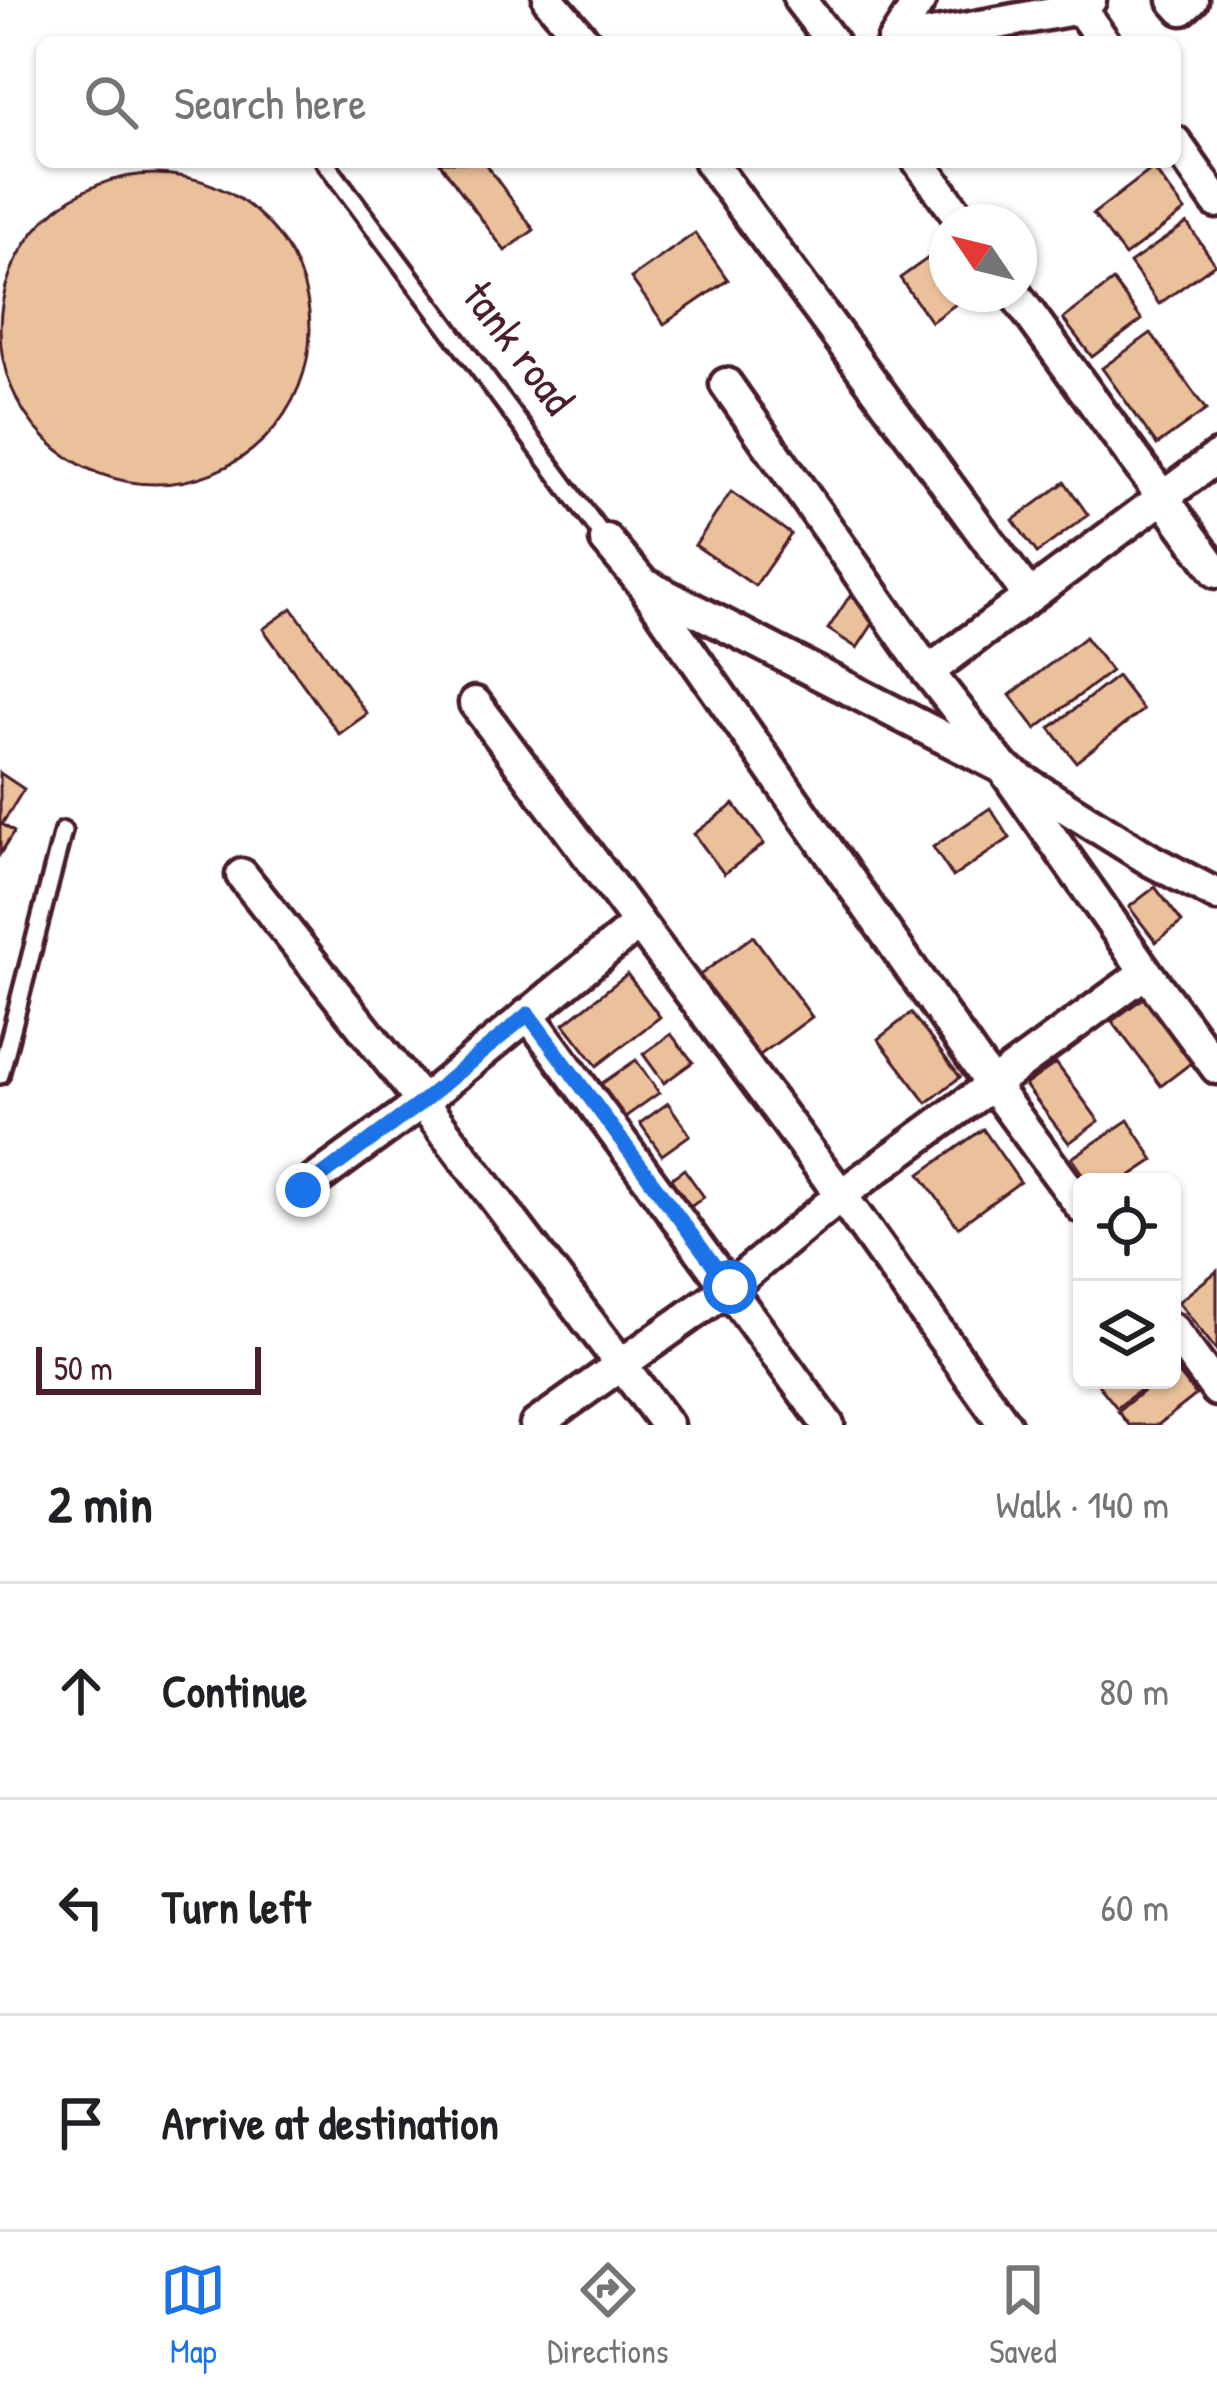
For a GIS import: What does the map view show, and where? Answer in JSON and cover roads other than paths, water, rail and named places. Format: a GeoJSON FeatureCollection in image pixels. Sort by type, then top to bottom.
{"type":"FeatureCollection","features":[{"type":"Feature","properties":{"kind":"street"},"geometry":{"type":"LineString","coordinates":[[549,0],[580,36]]}},
{"type":"Feature","properties":{"kind":"street"},"geometry":{"type":"LineString","coordinates":[[800,0],[827,36]]}},
{"type":"Feature","properties":{"kind":"street"},"geometry":{"type":"LineString","coordinates":[[897,36],[920,0]]}},
{"type":"Feature","properties":{"kind":"street"},"geometry":{"type":"LineString","coordinates":[[1174,0],[1182,9],[1192,0]]}},
{"type":"Feature","properties":{"kind":"street"},"geometry":{"type":"LineString","coordinates":[[923,36],[1085,4],[1101,36]]}},
{"type":"Feature","properties":{"kind":"street"},"geometry":{"type":"LineString","coordinates":[[1181,151],[1217,202]]}},
{"type":"Feature","properties":{"kind":"street"},"geometry":{"type":"LineString","coordinates":[[714,168],[1029,596]]}},
{"type":"Feature","properties":{"kind":"street"},"geometry":{"type":"LineString","coordinates":[[923,168],[950,204]]}},
{"type":"Feature","properties":{"kind":"street"},"geometry":{"type":"LineString","coordinates":[[1028,312],[1217,572]]}},
{"type":"Feature","properties":{"kind":"street"},"geometry":{"type":"LineString","coordinates":[[726,384],[928,672],[1003,768],[1217,1068]]}},
{"type":"Feature","properties":{"kind":"street"},"geometry":{"type":"LineString","coordinates":[[928,672],[1217,457]]}},
{"type":"Feature","properties":{"kind":"street","name":"tank road"},"geometry":{"type":"LineString","coordinates":[[606,540],[642,583],[1073,1195]]}},
{"type":"Feature","properties":{"kind":"street"},"geometry":{"type":"LineString","coordinates":[[642,583],[1003,768],[1152,861],[1217,895]]}},
{"type":"Feature","properties":{"kind":"street"},"geometry":{"type":"LineString","coordinates":[[475,703],[841,1195],[1005,1425]]}},
{"type":"Feature","properties":{"kind":"street"},"geometry":{"type":"LineString","coordinates":[[242,874],[667,1425]]}},
{"type":"Feature","properties":{"kind":"street"},"geometry":{"type":"LineString","coordinates":[[303,1190],[422,1102],[638,924]]}},
{"type":"Feature","properties":{"kind":"street"},"geometry":{"type":"LineString","coordinates":[[536,1425],[730,1287],[841,1195],[1146,971]]}},
{"type":"Feature","properties":{"kind":"street"},"geometry":{"type":"LineString","coordinates":[[528,1014],[829,1425]]}},
{"type":"Feature","properties":{"kind":"street"},"geometry":{"type":"LineString","coordinates":[[1181,1341],[1217,1390]]}},
{"type":"Feature","properties":{"kind":"lane","name":"tank road"},"geometry":{"type":"LineString","coordinates":[[329,168],[606,540]]}},
{"type":"Feature","properties":{"kind":"lane"},"geometry":{"type":"LineString","coordinates":[[0,1075],[63,832]]}}]}
